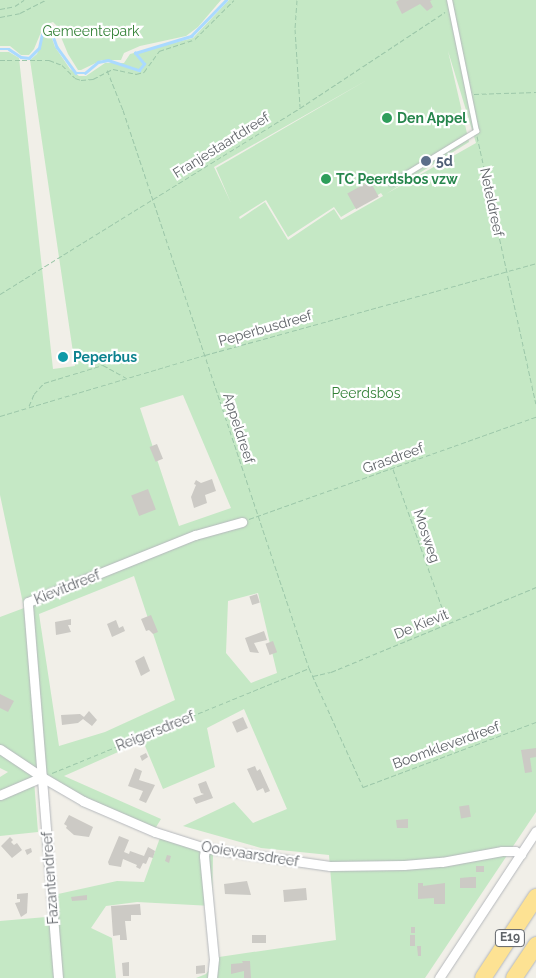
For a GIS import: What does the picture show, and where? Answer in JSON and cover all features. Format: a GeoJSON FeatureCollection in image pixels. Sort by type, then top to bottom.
{"type":"FeatureCollection","features":[{"type":"Feature","properties":{"kind":"highway","name":"E19"},"geometry":{"type":"LineString","coordinates":[[484,978],[536,897]]}},
{"type":"Feature","properties":{"kind":"highway","name":"E19"},"geometry":{"type":"LineString","coordinates":[[514,978],[536,945]]}},
{"type":"Feature","properties":{"kind":"street","name":"Kievitdreef"},"geometry":{"type":"LineString","coordinates":[[42,778],[28,602],[195,535],[242,522]]}},
{"type":"Feature","properties":{"kind":"street","name":"Ooievaarsdreef"},"geometry":{"type":"LineString","coordinates":[[0,749],[42,778],[83,801],[155,832],[205,848],[330,866],[404,866],[442,862],[502,851],[515,851],[521,854]]}},
{"type":"Feature","properties":{"kind":"street"},"geometry":{"type":"LineString","coordinates":[[0,795],[42,778]]}},
{"type":"Feature","properties":{"kind":"street","name":"Fazantendreef"},"geometry":{"type":"LineString","coordinates":[[42,778],[58,978]]}},
{"type":"Feature","properties":{"kind":"street"},"geometry":{"type":"LineString","coordinates":[[439,978],[536,831]]}},
{"type":"Feature","properties":{"kind":"street"},"geometry":{"type":"LineString","coordinates":[[205,848],[204,856],[214,959],[212,978]]}},
{"type":"Feature","properties":{"kind":"lane"},"geometry":{"type":"LineString","coordinates":[[391,183],[476,131],[470,94],[449,0]]}},
{"type":"Feature","properties":{"kind":"path"},"geometry":{"type":"LineString","coordinates":[[0,9],[15,6],[24,0]]}},
{"type":"Feature","properties":{"kind":"path"},"geometry":{"type":"LineString","coordinates":[[0,17],[20,13],[45,0]]}},
{"type":"Feature","properties":{"kind":"path"},"geometry":{"type":"LineString","coordinates":[[0,60],[49,60],[62,64],[76,78],[81,80],[93,79],[107,70],[113,69],[136,74],[144,72],[159,51],[195,40],[234,0]]}},
{"type":"Feature","properties":{"kind":"path"},"geometry":{"type":"LineString","coordinates":[[297,0],[295,29],[300,108]]}},
{"type":"Feature","properties":{"kind":"path","name":"Franjestaartdreef"},"geometry":{"type":"LineString","coordinates":[[0,294],[300,108],[451,8]]}},
{"type":"Feature","properties":{"kind":"path","name":"Appeldreef"},"geometry":{"type":"LineString","coordinates":[[107,70],[205,355],[309,668],[363,787]]}},
{"type":"Feature","properties":{"kind":"path"},"geometry":{"type":"LineString","coordinates":[[470,94],[536,92]]}},
{"type":"Feature","properties":{"kind":"path","name":"Neteldreef"},"geometry":{"type":"LineString","coordinates":[[476,131],[536,404]]}},
{"type":"Feature","properties":{"kind":"path","name":"Peperbusdreef"},"geometry":{"type":"LineString","coordinates":[[0,416],[205,355],[536,263]]}},
{"type":"Feature","properties":{"kind":"path"},"geometry":{"type":"LineString","coordinates":[[29,407],[34,394],[44,383],[104,365],[126,378]]}},
{"type":"Feature","properties":{"kind":"path","name":"Grasdreef"},"geometry":{"type":"LineString","coordinates":[[257,516],[536,417]]}},
{"type":"Feature","properties":{"kind":"path","name":"Mosweg"},"geometry":{"type":"LineString","coordinates":[[393,469],[443,610]]}},
{"type":"Feature","properties":{"kind":"path","name":"De Kievit"},"geometry":{"type":"LineString","coordinates":[[313,676],[331,672],[536,588]]}},
{"type":"Feature","properties":{"kind":"path","name":"Reigersdreef"},"geometry":{"type":"LineString","coordinates":[[42,778],[309,668]]}},
{"type":"Feature","properties":{"kind":"path","name":"Boomkleverdreef"},"geometry":{"type":"LineString","coordinates":[[363,787],[536,722]]}},
{"type":"Feature","properties":{"kind":"green space","name":"Gemeentepark"},"geometry":{"type":"Polygon","coordinates":[[[0,0],[221,0],[198,27],[186,36],[140,46],[124,53],[121,60],[102,60],[78,70],[53,22],[44,25],[34,49],[29,55],[21,55],[10,46],[0,46],[0,0]]]}},
{"type":"Feature","properties":{"kind":"green space","name":"Peerdsbos"},"geometry":{"type":"Polygon","coordinates":[[[229,0],[536,0],[536,812],[425,978],[196,978],[206,974],[219,957],[336,940],[329,855],[261,848],[183,826],[234,802],[253,823],[287,809],[244,709],[207,728],[215,767],[163,789],[143,741],[64,776],[161,819],[153,832],[34,780],[38,832],[0,836],[0,777],[8,772],[0,768],[0,617],[24,608],[0,495],[0,52],[9,52],[19,58],[53,369],[75,366],[30,60],[37,54],[45,32],[49,30],[55,47],[70,69],[79,76],[86,76],[105,63],[124,63],[130,54],[193,38],[229,0]],[[448,51],[469,142],[386,194],[476,143],[448,51]],[[367,80],[214,167],[231,203],[216,168],[367,80]],[[381,193],[341,217],[334,207],[288,237],[266,200],[239,217],[240,219],[265,202],[288,240],[334,209],[341,220],[383,196],[381,193]],[[183,395],[140,408],[179,526],[231,508],[183,395]],[[134,576],[39,614],[59,746],[105,732],[175,700],[134,576]],[[258,593],[228,601],[226,653],[251,683],[277,673],[258,593]]]}},
{"type":"Feature","properties":{"kind":"green space"},"geometry":{"type":"Polygon","coordinates":[[[161,835],[213,855],[212,906],[137,902],[106,906],[91,928],[112,938],[116,978],[0,978],[0,921],[58,916],[58,894],[117,881],[144,882],[161,835]]]}},
{"type":"Feature","properties":{"kind":"building"},"geometry":{"type":"Polygon","coordinates":[[[399,0],[432,0],[430,1],[433,7],[427,11],[420,4],[402,14],[396,2],[399,0]]]}},
{"type":"Feature","properties":{"kind":"building"},"geometry":{"type":"Polygon","coordinates":[[[370,181],[379,197],[356,209],[347,194],[370,181]]]}},
{"type":"Feature","properties":{"kind":"building","name":"Peperbus"},"geometry":{"type":"Polygon","coordinates":[[[65,351],[68,352],[68,362],[61,363],[58,362],[57,355],[58,352],[65,351]]]}},
{"type":"Feature","properties":{"kind":"building"},"geometry":{"type":"Polygon","coordinates":[[[157,444],[163,459],[156,462],[150,447],[157,444]]]}},
{"type":"Feature","properties":{"kind":"building"},"geometry":{"type":"Polygon","coordinates":[[[212,479],[216,491],[205,495],[207,503],[194,508],[191,497],[196,480],[201,483],[212,479]]]}},
{"type":"Feature","properties":{"kind":"building"},"geometry":{"type":"Polygon","coordinates":[[[148,489],[156,510],[139,516],[131,495],[148,489]]]}},
{"type":"Feature","properties":{"kind":"building"},"geometry":{"type":"Polygon","coordinates":[[[257,594],[260,603],[252,605],[249,596],[257,594]]]}},
{"type":"Feature","properties":{"kind":"building"},"geometry":{"type":"Polygon","coordinates":[[[151,615],[158,632],[153,634],[149,630],[146,631],[141,619],[151,615]]]}},
{"type":"Feature","properties":{"kind":"building"},"geometry":{"type":"Polygon","coordinates":[[[71,619],[71,625],[68,625],[71,632],[56,635],[55,622],[71,619]]]}},
{"type":"Feature","properties":{"kind":"building"},"geometry":{"type":"Polygon","coordinates":[[[116,620],[119,628],[123,626],[125,631],[112,637],[107,624],[116,620]]]}},
{"type":"Feature","properties":{"kind":"building"},"geometry":{"type":"Polygon","coordinates":[[[264,631],[267,640],[254,643],[259,653],[250,652],[245,638],[264,631]]]}},
{"type":"Feature","properties":{"kind":"building"},"geometry":{"type":"Polygon","coordinates":[[[273,641],[277,652],[270,655],[265,644],[273,641]]]}},
{"type":"Feature","properties":{"kind":"building"},"geometry":{"type":"Polygon","coordinates":[[[144,656],[150,671],[141,676],[135,661],[144,656]]]}},
{"type":"Feature","properties":{"kind":"building"},"geometry":{"type":"Polygon","coordinates":[[[0,694],[14,701],[8,712],[0,708],[0,694]]]}},
{"type":"Feature","properties":{"kind":"building"},"geometry":{"type":"Polygon","coordinates":[[[89,711],[97,720],[92,726],[83,719],[78,723],[62,725],[61,715],[80,714],[84,717],[89,711]]]}},
{"type":"Feature","properties":{"kind":"building"},"geometry":{"type":"Polygon","coordinates":[[[243,717],[248,728],[237,733],[232,722],[243,717]]]}},
{"type":"Feature","properties":{"kind":"building"},"geometry":{"type":"Polygon","coordinates":[[[536,748],[536,757],[530,758],[532,772],[525,773],[521,750],[536,748]]]}},
{"type":"Feature","properties":{"kind":"building"},"geometry":{"type":"Polygon","coordinates":[[[146,753],[148,757],[142,761],[140,756],[146,753]]]}},
{"type":"Feature","properties":{"kind":"building"},"geometry":{"type":"Polygon","coordinates":[[[255,766],[257,771],[260,769],[270,791],[265,793],[263,788],[257,791],[247,769],[255,766]]]}},
{"type":"Feature","properties":{"kind":"building"},"geometry":{"type":"Polygon","coordinates":[[[135,768],[142,771],[139,780],[155,785],[146,803],[139,800],[143,791],[128,786],[135,768]]]}},
{"type":"Feature","properties":{"kind":"building"},"geometry":{"type":"Polygon","coordinates":[[[206,781],[213,798],[196,804],[193,798],[204,794],[201,793],[198,784],[206,781]]]}},
{"type":"Feature","properties":{"kind":"building"},"geometry":{"type":"Polygon","coordinates":[[[469,805],[471,817],[461,818],[459,807],[469,805]]]}},
{"type":"Feature","properties":{"kind":"building"},"geometry":{"type":"Polygon","coordinates":[[[69,815],[93,827],[89,837],[74,835],[66,828],[67,826],[64,824],[69,815]]]}},
{"type":"Feature","properties":{"kind":"building"},"geometry":{"type":"Polygon","coordinates":[[[408,819],[408,828],[397,828],[396,820],[408,819]]]}},
{"type":"Feature","properties":{"kind":"building"},"geometry":{"type":"Polygon","coordinates":[[[119,836],[129,840],[124,852],[129,854],[130,851],[144,856],[148,847],[155,851],[153,858],[149,857],[146,864],[143,863],[140,869],[136,867],[137,865],[123,859],[121,867],[109,865],[108,862],[119,836]]]}},
{"type":"Feature","properties":{"kind":"building"},"geometry":{"type":"Polygon","coordinates":[[[10,837],[13,840],[11,842],[14,845],[17,843],[22,850],[12,858],[1,846],[10,837]]]}},
{"type":"Feature","properties":{"kind":"building"},"geometry":{"type":"Polygon","coordinates":[[[31,848],[32,852],[27,855],[25,850],[31,848]]]}},
{"type":"Feature","properties":{"kind":"building"},"geometry":{"type":"Polygon","coordinates":[[[167,855],[171,856],[169,863],[165,861],[167,855]]]}},
{"type":"Feature","properties":{"kind":"building"},"geometry":{"type":"Polygon","coordinates":[[[476,866],[484,866],[484,872],[476,872],[476,866]]]}},
{"type":"Feature","properties":{"kind":"building"},"geometry":{"type":"Polygon","coordinates":[[[476,877],[476,888],[460,888],[460,878],[476,877]]]}},
{"type":"Feature","properties":{"kind":"building"},"geometry":{"type":"Polygon","coordinates":[[[247,881],[251,895],[225,894],[224,884],[247,881]]]}},
{"type":"Feature","properties":{"kind":"building"},"geometry":{"type":"Polygon","coordinates":[[[418,883],[423,883],[423,886],[445,883],[445,904],[434,904],[434,898],[418,899],[418,883]]]}},
{"type":"Feature","properties":{"kind":"building"},"geometry":{"type":"Polygon","coordinates":[[[306,888],[307,900],[284,902],[283,890],[306,888]]]}},
{"type":"Feature","properties":{"kind":"building"},"geometry":{"type":"Polygon","coordinates":[[[28,893],[27,913],[21,917],[15,903],[20,902],[20,899],[17,899],[17,894],[28,893]]]}},
{"type":"Feature","properties":{"kind":"building"},"geometry":{"type":"Polygon","coordinates":[[[87,895],[87,900],[72,901],[71,897],[87,895]]]}},
{"type":"Feature","properties":{"kind":"building"},"geometry":{"type":"Polygon","coordinates":[[[140,904],[141,915],[131,915],[131,921],[125,921],[127,940],[120,940],[120,935],[113,936],[111,906],[140,904]]]}},
{"type":"Feature","properties":{"kind":"building"},"geometry":{"type":"Polygon","coordinates":[[[411,927],[415,927],[415,933],[411,933],[411,927]]]}},
{"type":"Feature","properties":{"kind":"building"},"geometry":{"type":"Polygon","coordinates":[[[252,935],[266,935],[266,943],[252,943],[252,935]]]}},
{"type":"Feature","properties":{"kind":"building"},"geometry":{"type":"Polygon","coordinates":[[[410,935],[415,935],[415,946],[410,946],[410,935]]]}},
{"type":"Feature","properties":{"kind":"building"},"geometry":{"type":"Polygon","coordinates":[[[417,946],[421,946],[421,956],[418,956],[417,946]]]}},
{"type":"Feature","properties":{"kind":"building"},"geometry":{"type":"Polygon","coordinates":[[[242,961],[250,961],[251,978],[244,978],[244,971],[231,974],[231,964],[243,963],[242,961]]]}},
{"type":"Feature","properties":{"kind":"building"},"geometry":{"type":"Polygon","coordinates":[[[129,962],[129,976],[123,976],[122,963],[129,962]]]}},
{"type":"Feature","properties":{"kind":"building"},"geometry":{"type":"Polygon","coordinates":[[[205,965],[205,973],[196,974],[196,966],[205,965]]]}},
{"type":"Feature","properties":{"kind":"waterway"},"geometry":{"type":"LineString","coordinates":[[0,49],[9,49],[21,57],[29,58],[39,48],[42,34],[49,25],[57,47],[76,73],[85,73],[98,62],[108,60],[139,70],[144,64],[135,53],[191,36],[226,0]]}},
{"type":"Feature","properties":{"kind":"place","name":"Den Appel"},"geometry":{"type":"Point","coordinates":[387,118]}},
{"type":"Feature","properties":{"kind":"place","name":"5d"},"geometry":{"type":"Point","coordinates":[426,161]}},
{"type":"Feature","properties":{"kind":"place","name":"TC Peerdsbos vzw"},"geometry":{"type":"Point","coordinates":[326,179]}},
{"type":"Feature","properties":{"kind":"place","name":"Peperbus"},"geometry":{"type":"Point","coordinates":[63,357]}}]}
